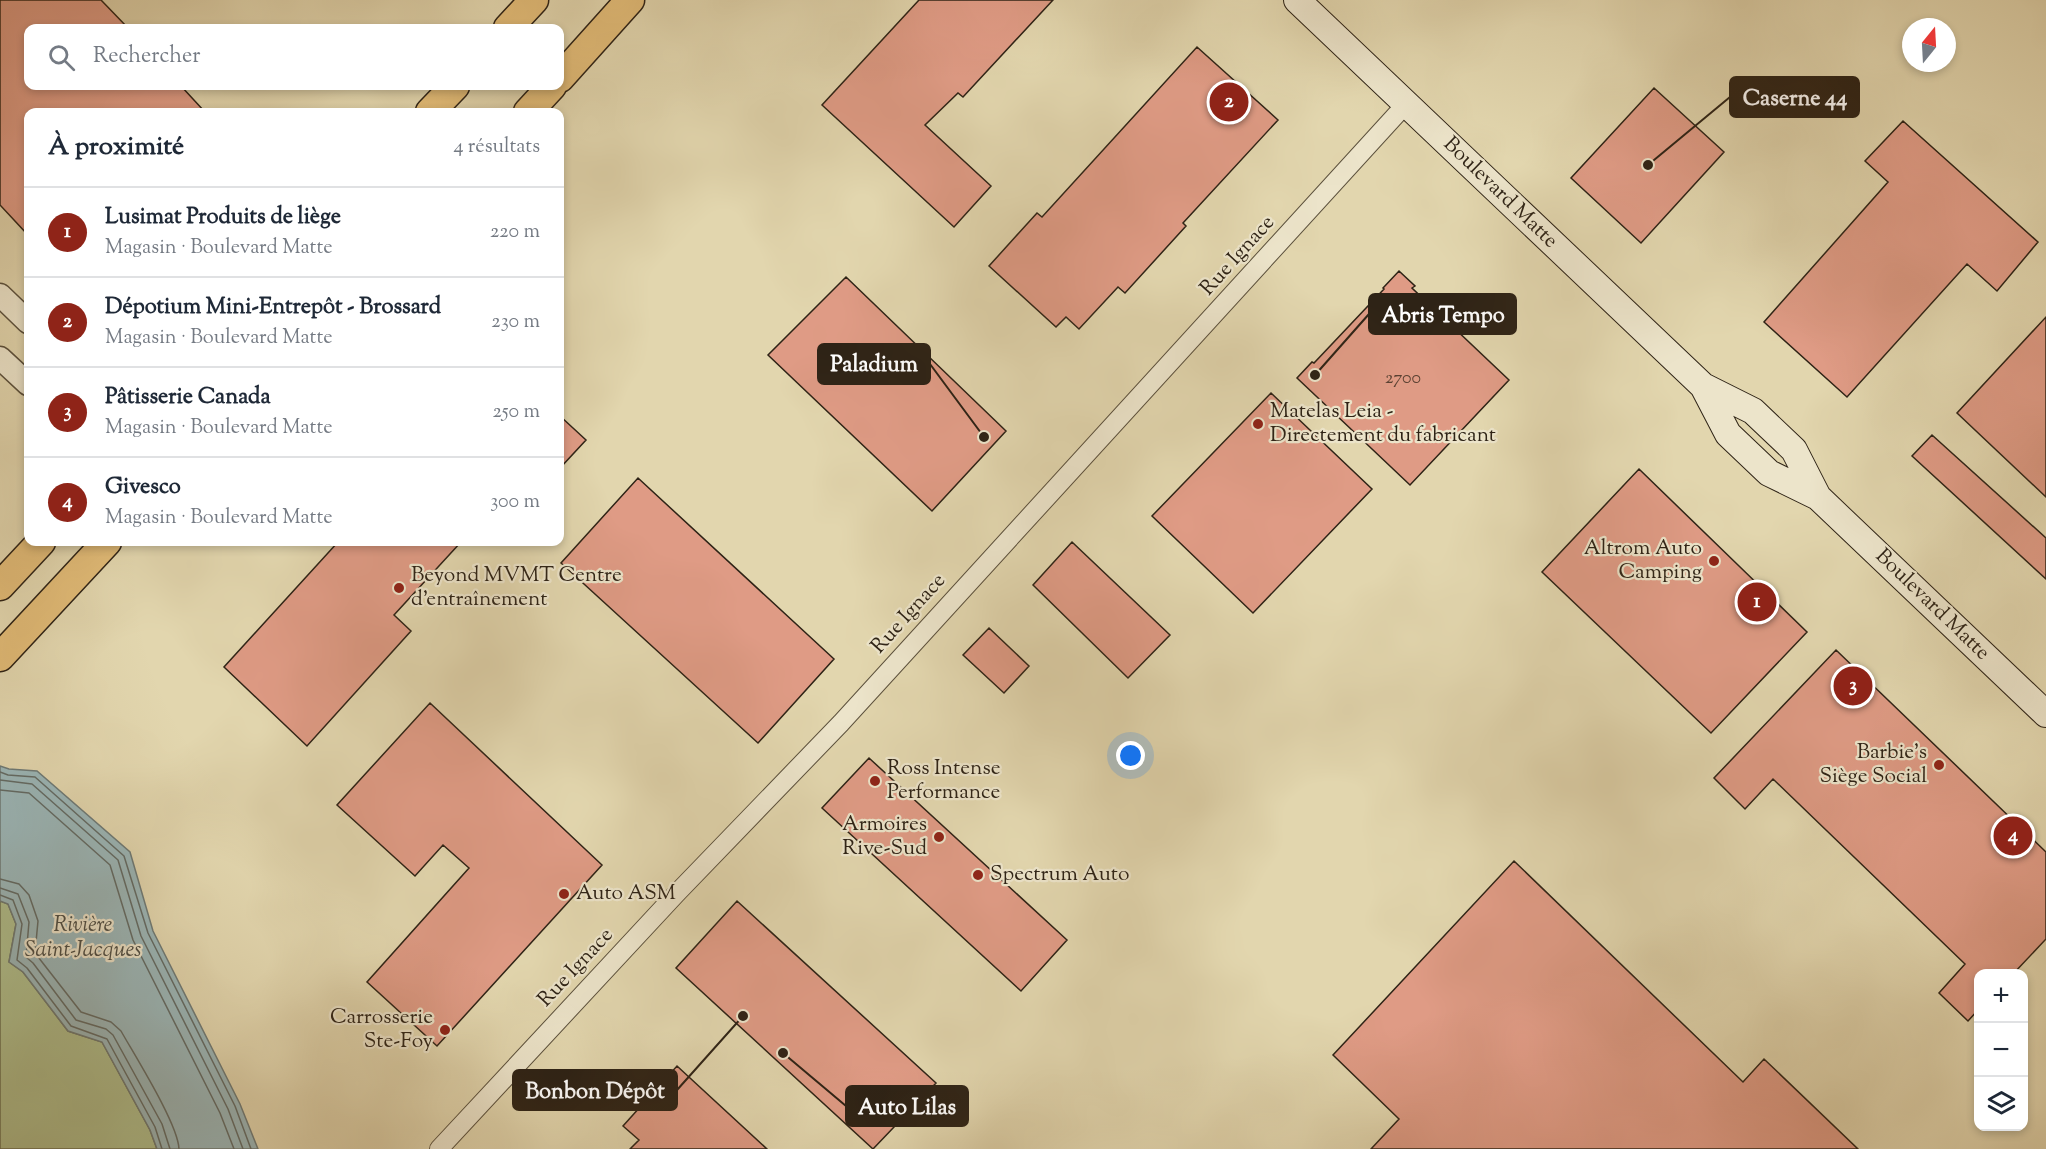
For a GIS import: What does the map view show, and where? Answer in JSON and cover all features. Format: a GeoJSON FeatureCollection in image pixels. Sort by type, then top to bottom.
{"type":"FeatureCollection","features":[{"type":"Feature","properties":{"kind":"main road"},"geometry":{"type":"LineString","coordinates":[[511,24],[534,0]]}},
{"type":"Feature","properties":{"kind":"main road"},"geometry":{"type":"LineString","coordinates":[[564,74],[630,0]]}},
{"type":"Feature","properties":{"kind":"main road","name":"Boulevard Matte"},"geometry":{"type":"LineString","coordinates":[[1297,0],[1703,386],[1753,411],[1794,450],[1818,496]]}},
{"type":"Feature","properties":{"kind":"main road"},"geometry":{"type":"LineString","coordinates":[[434,108],[451,90]]}},
{"type":"Feature","properties":{"kind":"main road"},"geometry":{"type":"LineString","coordinates":[[532,108],[548,90]]}},
{"type":"Feature","properties":{"kind":"main road","name":"Boulevard Matte"},"geometry":{"type":"LineString","coordinates":[[1703,386],[1728,434],[1769,473],[1818,496],[2046,714]]}},
{"type":"Feature","properties":{"kind":"main road"},"geometry":{"type":"LineString","coordinates":[[0,586],[37,546]]}},
{"type":"Feature","properties":{"kind":"main road"},"geometry":{"type":"LineString","coordinates":[[0,657],[103,546]]}},
{"type":"Feature","properties":{"kind":"street","name":"Rue Ignace"},"geometry":{"type":"LineString","coordinates":[[439,1149],[676,894],[841,723],[1406,104]]}},
{"type":"Feature","properties":{"kind":"street"},"geometry":{"type":"LineString","coordinates":[[0,295],[24,318]]}},
{"type":"Feature","properties":{"kind":"street"},"geometry":{"type":"LineString","coordinates":[[0,358],[24,380]]}},
{"type":"Feature","properties":{"kind":"green space"},"geometry":{"type":"Polygon","coordinates":[[[0,901],[8,904],[16,924],[9,962],[23,972],[68,1031],[102,1042],[150,1130],[157,1149],[0,1149],[0,901]]]}},
{"type":"Feature","properties":{"kind":"water","name":"Rivière Saint-Jacques"},"geometry":{"type":"Polygon","coordinates":[[[0,766],[37,771],[130,852],[153,931],[240,1104],[258,1149],[157,1149],[150,1130],[102,1042],[68,1031],[23,972],[9,962],[16,924],[8,904],[0,901],[0,766]]]}},
{"type":"Feature","properties":{"kind":"building"},"geometry":{"type":"Polygon","coordinates":[[[0,0],[101,0],[124,24],[24,24],[24,90],[185,90],[201,108],[24,108],[24,231],[0,205],[0,0]]]}},
{"type":"Feature","properties":{"kind":"building"},"geometry":{"type":"Polygon","coordinates":[[[919,0],[1053,0],[963,97],[958,93],[925,125],[991,186],[954,227],[822,105],[919,0]]]}},
{"type":"Feature","properties":{"kind":"building"},"geometry":{"type":"Polygon","coordinates":[[[1197,47],[1278,120],[1183,223],[1186,226],[1125,293],[1118,287],[1079,329],[1066,317],[1056,327],[989,266],[1037,213],[1042,217],[1197,47]]]}},
{"type":"Feature","properties":{"kind":"building"},"geometry":{"type":"Polygon","coordinates":[[[1654,88],[1724,152],[1641,243],[1571,178],[1654,88]]]}},
{"type":"Feature","properties":{"kind":"building"},"geometry":{"type":"Polygon","coordinates":[[[1903,121],[2038,242],[1997,291],[1967,264],[1847,397],[1764,322],[1888,182],[1865,161],[1903,121]]]}},
{"type":"Feature","properties":{"kind":"building"},"geometry":{"type":"Polygon","coordinates":[[[1399,271],[1415,286],[1412,288],[1509,380],[1410,485],[1297,378],[1312,362],[1314,363],[1399,271]]]}},
{"type":"Feature","properties":{"kind":"building"},"geometry":{"type":"Polygon","coordinates":[[[846,277],[1006,431],[932,511],[768,355],[846,277]]]}},
{"type":"Feature","properties":{"kind":"building"},"geometry":{"type":"Polygon","coordinates":[[[2046,317],[2046,497],[1957,413],[2046,317]]]}},
{"type":"Feature","properties":{"kind":"building"},"geometry":{"type":"Polygon","coordinates":[[[1271,393],[1372,489],[1253,613],[1152,516],[1271,393]]]}},
{"type":"Feature","properties":{"kind":"building"},"geometry":{"type":"Polygon","coordinates":[[[564,420],[586,440],[564,464],[564,420]]]}},
{"type":"Feature","properties":{"kind":"building"},"geometry":{"type":"Polygon","coordinates":[[[1932,435],[2046,538],[2046,579],[1912,456],[1932,435]]]}},
{"type":"Feature","properties":{"kind":"building"},"geometry":{"type":"Polygon","coordinates":[[[1639,469],[1807,632],[1711,733],[1542,572],[1639,469]]]}},
{"type":"Feature","properties":{"kind":"building"},"geometry":{"type":"Polygon","coordinates":[[[638,478],[834,659],[758,743],[561,563],[638,478]]]}},
{"type":"Feature","properties":{"kind":"building"},"geometry":{"type":"Polygon","coordinates":[[[1072,542],[1170,635],[1128,678],[1033,585],[1072,542]]]}},
{"type":"Feature","properties":{"kind":"building"},"geometry":{"type":"Polygon","coordinates":[[[334,546],[457,546],[394,615],[411,631],[307,746],[224,667],[334,546]]]}},
{"type":"Feature","properties":{"kind":"building"},"geometry":{"type":"Polygon","coordinates":[[[989,628],[1029,666],[1004,693],[963,655],[989,628]]]}},
{"type":"Feature","properties":{"kind":"building"},"geometry":{"type":"Polygon","coordinates":[[[1836,650],[2046,852],[2046,939],[2018,969],[1974,969],[1974,1014],[1968,1021],[1939,993],[1965,964],[1773,779],[1745,809],[1714,778],[1836,650]]]}},
{"type":"Feature","properties":{"kind":"building"},"geometry":{"type":"Polygon","coordinates":[[[430,703],[602,865],[437,1046],[367,982],[469,868],[443,845],[415,876],[337,805],[430,703]]]}},
{"type":"Feature","properties":{"kind":"building"},"geometry":{"type":"Polygon","coordinates":[[[869,758],[1067,940],[1021,991],[822,808],[869,758]]]}},
{"type":"Feature","properties":{"kind":"building"},"geometry":{"type":"Polygon","coordinates":[[[1514,861],[1743,1082],[1764,1059],[1858,1149],[1371,1149],[1399,1119],[1333,1055],[1514,861]]]}},
{"type":"Feature","properties":{"kind":"building"},"geometry":{"type":"Polygon","coordinates":[[[737,901],[936,1083],[873,1149],[676,968],[737,901]]]}},
{"type":"Feature","properties":{"kind":"building"},"geometry":{"type":"Polygon","coordinates":[[[677,1066],[767,1149],[630,1149],[639,1140],[623,1126],[677,1066]]]}},
{"type":"Feature","properties":{"kind":"place","name":"Dépotium Mini-Entrepôt - Brossard"},"geometry":{"type":"Point","coordinates":[1229,102]}},
{"type":"Feature","properties":{"kind":"place","name":"Caserne 44"},"geometry":{"type":"Point","coordinates":[1648,165]}},
{"type":"Feature","properties":{"kind":"place","name":"Abris Tempo"},"geometry":{"type":"Point","coordinates":[1315,375]}},
{"type":"Feature","properties":{"kind":"place","name":"Matelas Leia - Directement du fabricant"},"geometry":{"type":"Point","coordinates":[1258,424]}},
{"type":"Feature","properties":{"kind":"place","name":"Paladium"},"geometry":{"type":"Point","coordinates":[984,437]}},
{"type":"Feature","properties":{"kind":"place","name":"Altrom Auto Camping"},"geometry":{"type":"Point","coordinates":[1714,561]}},
{"type":"Feature","properties":{"kind":"place","name":"Beyond MVMT Centre d’entraînement"},"geometry":{"type":"Point","coordinates":[399,588]}},
{"type":"Feature","properties":{"kind":"place","name":"Lusimat Produits de liège"},"geometry":{"type":"Point","coordinates":[1757,602]}},
{"type":"Feature","properties":{"kind":"place","name":"Pâtisserie Canada"},"geometry":{"type":"Point","coordinates":[1853,686]}},
{"type":"Feature","properties":{"kind":"place","name":"Barbie's Siège Social"},"geometry":{"type":"Point","coordinates":[1939,765]}},
{"type":"Feature","properties":{"kind":"place","name":"Ross Intense Performance"},"geometry":{"type":"Point","coordinates":[875,781]}},
{"type":"Feature","properties":{"kind":"place","name":"Givesco"},"geometry":{"type":"Point","coordinates":[2013,836]}},
{"type":"Feature","properties":{"kind":"place","name":"Armoires Rive-Sud"},"geometry":{"type":"Point","coordinates":[939,837]}},
{"type":"Feature","properties":{"kind":"place","name":"Spectrum Auto"},"geometry":{"type":"Point","coordinates":[978,875]}},
{"type":"Feature","properties":{"kind":"place","name":"Auto ASM"},"geometry":{"type":"Point","coordinates":[564,894]}},
{"type":"Feature","properties":{"kind":"place","name":"Bonbon Dépôt"},"geometry":{"type":"Point","coordinates":[743,1016]}},
{"type":"Feature","properties":{"kind":"place","name":"Carrosserie Ste-Foy"},"geometry":{"type":"Point","coordinates":[445,1030]}},
{"type":"Feature","properties":{"kind":"place","name":"Auto Lilas"},"geometry":{"type":"Point","coordinates":[783,1053]}}]}
